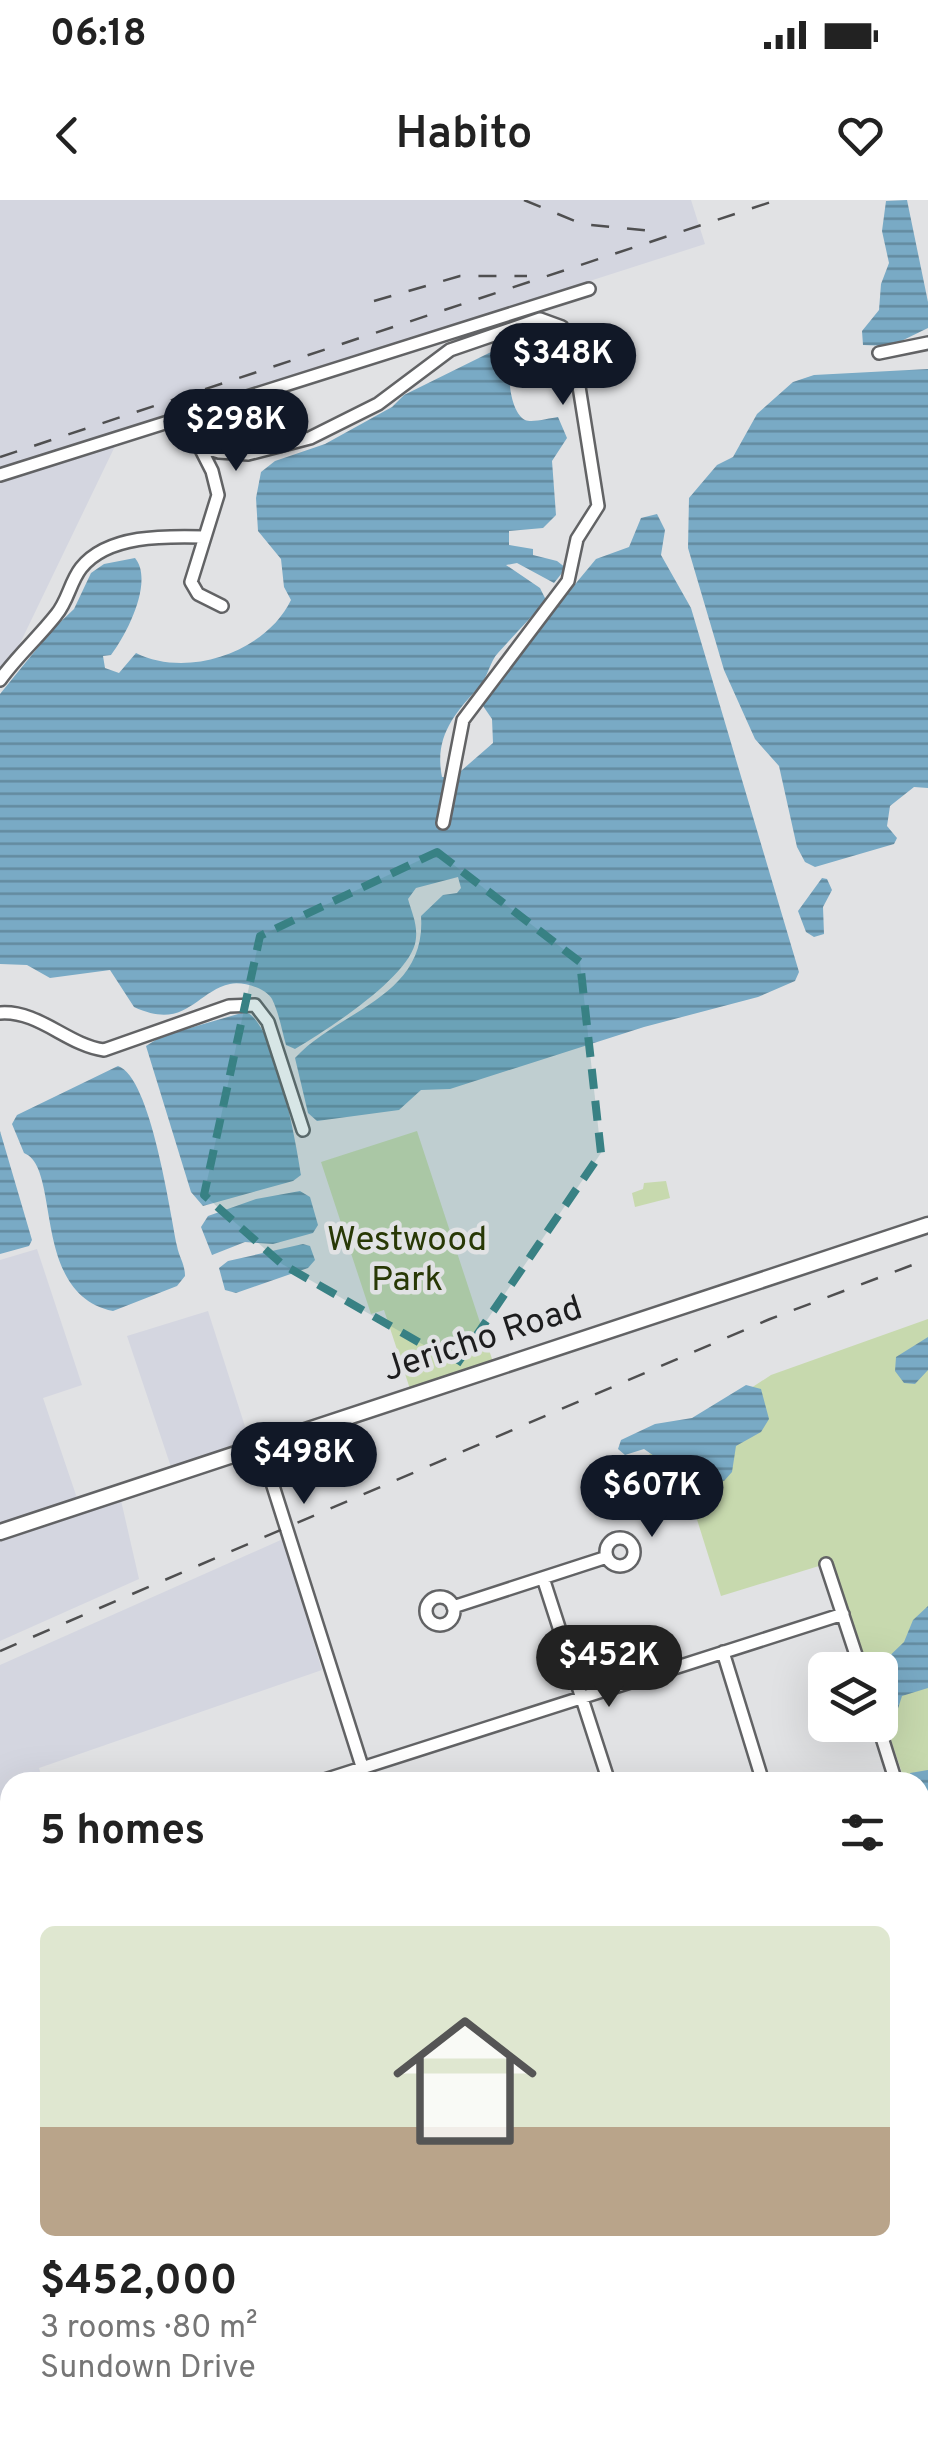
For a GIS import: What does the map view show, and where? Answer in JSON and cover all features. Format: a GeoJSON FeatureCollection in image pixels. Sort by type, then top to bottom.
{"type":"FeatureCollection","features":[{"type":"Feature","properties":{"kind":"main road","name":"Jericho Road"},"geometry":{"type":"LineString","coordinates":[[0,1532],[928,1225]]}},
{"type":"Feature","properties":{"kind":"street"},"geometry":{"type":"LineString","coordinates":[[0,475],[589,289]]}},
{"type":"Feature","properties":{"kind":"street"},"geometry":{"type":"LineString","coordinates":[[199,446],[248,454],[292,444],[378,404],[450,350],[540,320],[558,323],[566,333],[574,355],[598,506],[577,539],[568,581],[463,720],[443,823]]}},
{"type":"Feature","properties":{"kind":"street"},"geometry":{"type":"LineString","coordinates":[[879,353],[928,342]]}},
{"type":"Feature","properties":{"kind":"street"},"geometry":{"type":"LineString","coordinates":[[184,416],[218,495],[190,582],[198,594],[222,606]]}},
{"type":"Feature","properties":{"kind":"street"},"geometry":{"type":"LineString","coordinates":[[0,680],[64,605],[76,574],[92,558],[150,538],[206,537]]}},
{"type":"Feature","properties":{"kind":"street"},"geometry":{"type":"LineString","coordinates":[[0,1013],[27,1016],[104,1050],[211,1012],[254,1005],[268,1022],[303,1130]]}},
{"type":"Feature","properties":{"kind":"street"},"geometry":{"type":"LineString","coordinates":[[260,1445],[363,1772]]}},
{"type":"Feature","properties":{"kind":"street"},"geometry":{"type":"LineString","coordinates":[[453,1606],[607,1557]]}},
{"type":"Feature","properties":{"kind":"street"},"geometry":{"type":"LineString","coordinates":[[826,1564],[855,1652]]}},
{"type":"Feature","properties":{"kind":"street"},"geometry":{"type":"LineString","coordinates":[[543,1578],[606,1772]]}},
{"type":"Feature","properties":{"kind":"street"},"geometry":{"type":"LineString","coordinates":[[349,1772],[843,1614]]}},
{"type":"Feature","properties":{"kind":"street"},"geometry":{"type":"LineString","coordinates":[[723,1652],[760,1772]]}},
{"type":"Feature","properties":{"kind":"street"},"geometry":{"type":"LineString","coordinates":[[883,1742],[893,1772]]}},
{"type":"Feature","properties":{"kind":"highlighted area"},"geometry":{"type":"Polygon","coordinates":[[[437,852],[580,962],[601,1153],[457,1364],[282,1264],[204,1195],[260,936],[437,852]]]}},
{"type":"Feature","properties":{"kind":"shaded area"},"geometry":{"type":"Polygon","coordinates":[[[0,200],[691,200],[705,244],[0,470],[0,200]]]}},
{"type":"Feature","properties":{"kind":"shaded area"},"geometry":{"type":"Polygon","coordinates":[[[117,442],[0,685],[0,480],[117,442]]]}},
{"type":"Feature","properties":{"kind":"shaded area"},"geometry":{"type":"Polygon","coordinates":[[[37,1249],[82,1385],[43,1398],[77,1498],[0,1527],[0,1260],[37,1249]]]}},
{"type":"Feature","properties":{"kind":"shaded area"},"geometry":{"type":"Polygon","coordinates":[[[208,1311],[250,1442],[171,1467],[127,1336],[208,1311]]]}},
{"type":"Feature","properties":{"kind":"shaded area"},"geometry":{"type":"Polygon","coordinates":[[[120,1496],[139,1579],[0,1641],[0,1536],[120,1496]]]}},
{"type":"Feature","properties":{"kind":"shaded area"},"geometry":{"type":"Polygon","coordinates":[[[283,1539],[322,1670],[39,1768],[40,1772],[0,1772],[0,1665],[283,1539]]]}},
{"type":"Feature","properties":{"kind":"green space","name":"Westwood Park"},"geometry":{"type":"Polygon","coordinates":[[[417,1131],[493,1362],[410,1389],[384,1310],[371,1314],[321,1162],[417,1131]]]}},
{"type":"Feature","properties":{"kind":"green space"},"geometry":{"type":"Polygon","coordinates":[[[666,1181],[670,1198],[635,1207],[632,1193],[643,1189],[644,1183],[666,1181]]]}},
{"type":"Feature","properties":{"kind":"green space"},"geometry":{"type":"Polygon","coordinates":[[[928,1319],[928,1772],[902,1772],[892,1742],[898,1742],[898,1652],[862,1652],[832,1562],[721,1596],[689,1494],[644,1458],[771,1375],[928,1319]]]}},
{"type":"Feature","properties":{"kind":"water"},"geometry":{"type":"Polygon","coordinates":[[[907,200],[928,302],[928,328],[891,346],[863,345],[862,331],[879,310],[881,284],[889,263],[882,231],[886,201],[907,200]]]}},
{"type":"Feature","properties":{"kind":"water"},"geometry":{"type":"Polygon","coordinates":[[[491,352],[511,367],[511,395],[520,416],[532,421],[558,417],[567,438],[552,461],[556,515],[543,528],[509,531],[509,545],[533,549],[533,555],[557,561],[566,568],[554,583],[517,563],[506,565],[540,588],[546,600],[495,656],[482,683],[448,727],[441,750],[442,777],[454,777],[493,743],[492,719],[481,703],[507,673],[518,653],[596,559],[629,547],[641,518],[657,514],[665,530],[661,555],[691,608],[799,972],[795,981],[758,997],[644,1027],[450,1089],[421,1090],[399,1110],[317,1121],[308,1113],[295,1058],[395,984],[410,966],[419,943],[421,916],[443,895],[457,893],[461,888],[458,877],[416,888],[408,899],[415,944],[397,973],[363,1003],[295,1049],[286,1045],[272,999],[253,986],[230,984],[218,988],[188,1008],[166,1015],[134,1007],[110,970],[50,978],[27,965],[0,964],[0,694],[74,609],[91,573],[104,564],[135,558],[142,580],[124,634],[111,655],[103,656],[105,668],[119,673],[136,653],[179,663],[201,661],[224,656],[264,634],[291,600],[284,587],[281,559],[258,531],[256,498],[261,472],[275,461],[325,444],[392,407],[404,395],[491,352]]]}},
{"type":"Feature","properties":{"kind":"water"},"geometry":{"type":"Polygon","coordinates":[[[928,369],[928,788],[914,787],[890,806],[887,826],[897,838],[894,844],[815,867],[805,862],[797,847],[779,766],[755,739],[724,670],[688,548],[689,498],[717,465],[733,457],[757,414],[793,382],[814,375],[928,369]]]}},
{"type":"Feature","properties":{"kind":"water"},"geometry":{"type":"Polygon","coordinates":[[[822,878],[827,879],[832,890],[823,907],[824,934],[814,937],[806,932],[798,911],[822,878]]]}},
{"type":"Feature","properties":{"kind":"water"},"geometry":{"type":"Polygon","coordinates":[[[245,1012],[256,1020],[274,1059],[301,1175],[293,1181],[203,1206],[191,1192],[146,1046],[162,1036],[245,1012]]]}},
{"type":"Feature","properties":{"kind":"water"},"geometry":{"type":"Polygon","coordinates":[[[118,1066],[130,1076],[149,1119],[185,1276],[177,1286],[113,1311],[87,1300],[69,1281],[58,1257],[42,1182],[12,1124],[17,1115],[118,1066]]]}},
{"type":"Feature","properties":{"kind":"water"},"geometry":{"type":"Polygon","coordinates":[[[0,1131],[32,1240],[29,1246],[0,1254],[0,1131]]]}},
{"type":"Feature","properties":{"kind":"water"},"geometry":{"type":"Polygon","coordinates":[[[300,1191],[310,1197],[318,1225],[313,1233],[273,1244],[245,1242],[212,1255],[201,1227],[208,1216],[256,1199],[300,1191]]]}},
{"type":"Feature","properties":{"kind":"water"},"geometry":{"type":"Polygon","coordinates":[[[303,1244],[310,1246],[315,1260],[308,1268],[236,1293],[225,1290],[219,1268],[228,1261],[303,1244]]]}},
{"type":"Feature","properties":{"kind":"water"},"geometry":{"type":"Polygon","coordinates":[[[928,1337],[928,1370],[915,1384],[904,1383],[895,1371],[896,1357],[928,1337]]]}},
{"type":"Feature","properties":{"kind":"water"},"geometry":{"type":"Polygon","coordinates":[[[746,1385],[761,1389],[769,1419],[761,1432],[736,1446],[732,1472],[724,1481],[685,1472],[671,1457],[657,1458],[644,1449],[625,1455],[618,1449],[621,1440],[655,1424],[692,1418],[746,1385]]]}},
{"type":"Feature","properties":{"kind":"water"},"geometry":{"type":"Polygon","coordinates":[[[928,1606],[928,1688],[902,1696],[898,1709],[898,1652],[894,1652],[904,1642],[913,1620],[928,1606]]]}},
{"type":"Feature","properties":{"kind":"railway"},"geometry":{"type":"LineString","coordinates":[[524,200],[582,224],[662,232]]}},
{"type":"Feature","properties":{"kind":"railway"},"geometry":{"type":"LineString","coordinates":[[0,457],[777,200]]}},
{"type":"Feature","properties":{"kind":"railway"},"geometry":{"type":"LineString","coordinates":[[374,301],[460,276],[527,276]]}},
{"type":"Feature","properties":{"kind":"railway"},"geometry":{"type":"LineString","coordinates":[[0,1651],[770,1319],[928,1259]]}}]}
